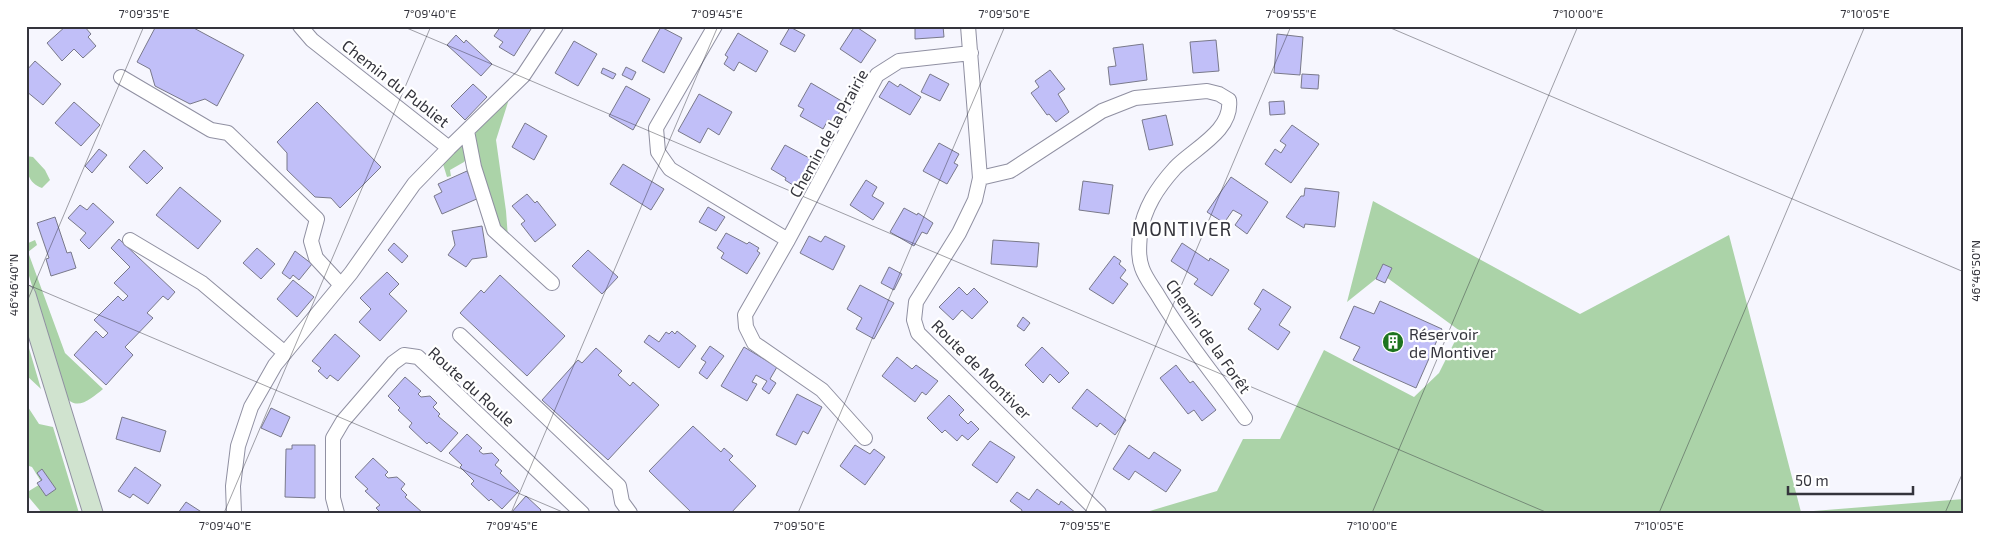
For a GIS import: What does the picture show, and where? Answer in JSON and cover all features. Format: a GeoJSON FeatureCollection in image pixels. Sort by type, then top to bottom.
{"type":"FeatureCollection","features":[{"type":"Feature","properties":{"kind":"main road"},"geometry":{"type":"LineString","coordinates":[[26,295],[93,513]]}},
{"type":"Feature","properties":{"kind":"street","name":"Chemin du Publiet"},"geometry":{"type":"LineString","coordinates":[[300,26],[312,40],[449,148]]}},
{"type":"Feature","properties":{"kind":"street","name":"Chemin du Publiet"},"geometry":{"type":"LineString","coordinates":[[234,513],[233,486],[241,438],[251,407],[275,366],[351,273],[414,184],[523,76],[556,26]]}},
{"type":"Feature","properties":{"kind":"street"},"geometry":{"type":"LineString","coordinates":[[715,26],[656,128],[658,152],[670,169],[788,240]]}},
{"type":"Feature","properties":{"kind":"street","name":"Route de Montiver"},"geometry":{"type":"LineString","coordinates":[[968,26],[980,178],[976,200],[959,233],[916,302],[914,320],[918,333],[1099,513]]}},
{"type":"Feature","properties":{"kind":"street","name":"Chemin de la Prairie"},"geometry":{"type":"LineString","coordinates":[[865,438],[822,390],[754,343],[746,328],[745,315],[788,240],[877,75],[899,61],[971,53]]}},
{"type":"Feature","properties":{"kind":"street"},"geometry":{"type":"LineString","coordinates":[[120,77],[211,130],[228,133],[317,219],[311,241],[316,258],[341,285]]}},
{"type":"Feature","properties":{"kind":"street","name":"Chemin de la Forêt"},"geometry":{"type":"LineString","coordinates":[[980,178],[1010,171],[1102,111],[1135,98],[1207,91],[1219,94],[1229,100],[1231,109],[1226,121],[1210,138],[1176,167],[1156,190],[1142,218],[1138,252],[1142,268],[1170,316],[1245,418]]}},
{"type":"Feature","properties":{"kind":"street","name":"Chemin du Publiet"},"geometry":{"type":"LineString","coordinates":[[467,131],[474,166],[494,230],[552,283]]}},
{"type":"Feature","properties":{"kind":"street"},"geometry":{"type":"LineString","coordinates":[[130,240],[202,283],[285,353]]}},
{"type":"Feature","properties":{"kind":"street","name":"Route du Roule"},"geometry":{"type":"LineString","coordinates":[[460,335],[619,486],[622,502],[630,513]]}},
{"type":"Feature","properties":{"kind":"street","name":"Route du Roule"},"geometry":{"type":"LineString","coordinates":[[337,513],[333,498],[334,438],[344,421],[393,363],[404,355],[418,357],[582,513]]}},
{"type":"Feature","properties":{"kind":"green space"},"geometry":{"type":"Polygon","coordinates":[[[509,99],[496,140],[508,238],[498,226],[490,203],[474,137],[477,129],[509,99]]]}},
{"type":"Feature","properties":{"kind":"green space"},"geometry":{"type":"Polygon","coordinates":[[[461,143],[467,146],[467,158],[464,162],[450,170],[451,176],[447,177],[442,161],[461,143]]]}},
{"type":"Feature","properties":{"kind":"green space"},"geometry":{"type":"Polygon","coordinates":[[[26,156],[33,157],[45,170],[50,180],[42,188],[37,186],[29,176],[26,156]]]}},
{"type":"Feature","properties":{"kind":"green space"},"geometry":{"type":"Polygon","coordinates":[[[1373,201],[1580,314],[1729,235],[1801,512],[1964,499],[1964,513],[1143,513],[1217,491],[1243,439],[1280,439],[1324,350],[1414,397],[1439,373],[1460,331],[1382,274],[1347,302],[1373,201]]]}},
{"type":"Feature","properties":{"kind":"green space"},"geometry":{"type":"Polygon","coordinates":[[[35,240],[37,245],[28,252],[65,353],[103,389],[84,402],[75,403],[66,397],[26,266],[26,244],[35,240]]]}},
{"type":"Feature","properties":{"kind":"green space"},"geometry":{"type":"Polygon","coordinates":[[[26,338],[41,389],[26,375],[26,338]]]}},
{"type":"Feature","properties":{"kind":"green space"},"geometry":{"type":"Polygon","coordinates":[[[26,404],[39,424],[53,427],[79,513],[42,513],[26,494],[26,489],[29,491],[42,483],[32,467],[26,465],[26,404]]]}},
{"type":"Feature","properties":{"kind":"building"},"geometry":{"type":"Polygon","coordinates":[[[66,26],[84,26],[91,34],[88,37],[96,46],[83,58],[74,49],[62,61],[47,43],[66,26]]]}},
{"type":"Feature","properties":{"kind":"building"},"geometry":{"type":"Polygon","coordinates":[[[156,26],[190,26],[244,55],[217,106],[205,99],[190,104],[155,86],[150,69],[137,62],[156,26]]]}},
{"type":"Feature","properties":{"kind":"building"},"geometry":{"type":"Polygon","coordinates":[[[501,26],[512,28],[513,26],[526,26],[531,29],[514,56],[499,47],[503,42],[494,36],[501,26]]]}},
{"type":"Feature","properties":{"kind":"building"},"geometry":{"type":"Polygon","coordinates":[[[855,26],[876,40],[861,63],[840,49],[855,26]]]}},
{"type":"Feature","properties":{"kind":"building"},"geometry":{"type":"Polygon","coordinates":[[[915,26],[943,26],[944,37],[915,39],[915,26]]]}},
{"type":"Feature","properties":{"kind":"building"},"geometry":{"type":"Polygon","coordinates":[[[661,27],[682,38],[664,73],[642,61],[661,27]]]}},
{"type":"Feature","properties":{"kind":"building"},"geometry":{"type":"Polygon","coordinates":[[[790,27],[805,35],[795,52],[780,44],[790,27]]]}},
{"type":"Feature","properties":{"kind":"building"},"geometry":{"type":"Polygon","coordinates":[[[738,33],[768,51],[756,72],[739,62],[734,71],[724,64],[728,57],[725,55],[738,33]]]}},
{"type":"Feature","properties":{"kind":"building"},"geometry":{"type":"Polygon","coordinates":[[[1277,34],[1303,37],[1300,75],[1274,73],[1277,34]]]}},
{"type":"Feature","properties":{"kind":"building"},"geometry":{"type":"Polygon","coordinates":[[[456,35],[464,43],[466,40],[492,64],[481,76],[447,45],[456,35]]]}},
{"type":"Feature","properties":{"kind":"building"},"geometry":{"type":"Polygon","coordinates":[[[1216,40],[1219,71],[1193,73],[1190,42],[1216,40]]]}},
{"type":"Feature","properties":{"kind":"building"},"geometry":{"type":"Polygon","coordinates":[[[574,41],[597,54],[578,86],[555,73],[574,41]]]}},
{"type":"Feature","properties":{"kind":"building"},"geometry":{"type":"Polygon","coordinates":[[[1143,44],[1147,80],[1110,85],[1108,67],[1116,66],[1113,48],[1143,44]]]}},
{"type":"Feature","properties":{"kind":"building"},"geometry":{"type":"Polygon","coordinates":[[[35,61],[61,84],[43,105],[26,91],[26,71],[35,61]]]}},
{"type":"Feature","properties":{"kind":"building"},"geometry":{"type":"Polygon","coordinates":[[[626,67],[636,72],[632,80],[622,75],[626,67]]]}},
{"type":"Feature","properties":{"kind":"building"},"geometry":{"type":"Polygon","coordinates":[[[603,68],[616,74],[613,79],[601,73],[603,68]]]}},
{"type":"Feature","properties":{"kind":"building"},"geometry":{"type":"Polygon","coordinates":[[[1050,70],[1065,89],[1058,94],[1069,112],[1056,122],[1049,114],[1047,115],[1031,93],[1039,87],[1035,81],[1050,70]]]}},
{"type":"Feature","properties":{"kind":"building"},"geometry":{"type":"Polygon","coordinates":[[[930,74],[949,84],[940,101],[921,92],[930,74]]]}},
{"type":"Feature","properties":{"kind":"building"},"geometry":{"type":"Polygon","coordinates":[[[1302,74],[1319,75],[1318,89],[1301,88],[1302,74]]]}},
{"type":"Feature","properties":{"kind":"building"},"geometry":{"type":"Polygon","coordinates":[[[889,81],[898,87],[900,84],[921,97],[910,115],[879,97],[889,81]]]}},
{"type":"Feature","properties":{"kind":"building"},"geometry":{"type":"Polygon","coordinates":[[[811,83],[845,103],[834,122],[828,120],[823,129],[800,116],[804,109],[798,106],[811,83]]]}},
{"type":"Feature","properties":{"kind":"building"},"geometry":{"type":"Polygon","coordinates":[[[473,84],[487,97],[465,120],[451,106],[473,84]]]}},
{"type":"Feature","properties":{"kind":"building"},"geometry":{"type":"Polygon","coordinates":[[[626,86],[650,99],[633,130],[609,116],[626,86]]]}},
{"type":"Feature","properties":{"kind":"building"},"geometry":{"type":"Polygon","coordinates":[[[699,94],[732,112],[719,135],[708,128],[700,143],[678,131],[699,94]]]}},
{"type":"Feature","properties":{"kind":"building"},"geometry":{"type":"Polygon","coordinates":[[[1284,101],[1285,114],[1270,115],[1269,102],[1284,101]]]}},
{"type":"Feature","properties":{"kind":"building"},"geometry":{"type":"Polygon","coordinates":[[[74,102],[100,125],[81,146],[55,123],[74,102]]]}},
{"type":"Feature","properties":{"kind":"building"},"geometry":{"type":"Polygon","coordinates":[[[317,102],[381,167],[340,208],[331,198],[315,197],[287,170],[287,153],[277,142],[317,102]]]}},
{"type":"Feature","properties":{"kind":"building"},"geometry":{"type":"Polygon","coordinates":[[[1166,115],[1173,145],[1149,150],[1142,120],[1166,115]]]}},
{"type":"Feature","properties":{"kind":"building"},"geometry":{"type":"Polygon","coordinates":[[[525,123],[547,136],[534,160],[512,147],[525,123]]]}},
{"type":"Feature","properties":{"kind":"building"},"geometry":{"type":"Polygon","coordinates":[[[1292,125],[1319,144],[1291,183],[1265,164],[1275,149],[1281,153],[1286,145],[1280,141],[1292,125]]]}},
{"type":"Feature","properties":{"kind":"building"},"geometry":{"type":"Polygon","coordinates":[[[939,143],[959,154],[954,163],[958,165],[947,184],[923,171],[939,143]]]}},
{"type":"Feature","properties":{"kind":"building"},"geometry":{"type":"Polygon","coordinates":[[[785,145],[811,159],[796,187],[771,169],[785,145]]]}},
{"type":"Feature","properties":{"kind":"building"},"geometry":{"type":"Polygon","coordinates":[[[99,149],[107,155],[92,173],[85,166],[99,149]]]}},
{"type":"Feature","properties":{"kind":"building"},"geometry":{"type":"Polygon","coordinates":[[[144,150],[163,168],[147,184],[129,167],[144,150]]]}},
{"type":"Feature","properties":{"kind":"building"},"geometry":{"type":"Polygon","coordinates":[[[623,164],[664,189],[651,210],[610,184],[623,164]]]}},
{"type":"Feature","properties":{"kind":"building"},"geometry":{"type":"Polygon","coordinates":[[[467,171],[479,198],[442,214],[434,196],[442,192],[438,184],[467,171]]]}},
{"type":"Feature","properties":{"kind":"building"},"geometry":{"type":"Polygon","coordinates":[[[1231,177],[1268,202],[1247,234],[1235,225],[1242,215],[1233,210],[1224,223],[1207,212],[1231,177]]]}},
{"type":"Feature","properties":{"kind":"building"},"geometry":{"type":"Polygon","coordinates":[[[866,180],[877,187],[872,196],[884,203],[873,220],[850,205],[866,180]]]}},
{"type":"Feature","properties":{"kind":"building"},"geometry":{"type":"Polygon","coordinates":[[[1083,181],[1113,185],[1109,214],[1079,210],[1083,181]]]}},
{"type":"Feature","properties":{"kind":"building"},"geometry":{"type":"Polygon","coordinates":[[[180,187],[221,221],[198,249],[156,215],[180,187]]]}},
{"type":"Feature","properties":{"kind":"building"},"geometry":{"type":"Polygon","coordinates":[[[1305,188],[1339,192],[1335,227],[1305,224],[1304,228],[1286,217],[1301,196],[1304,196],[1305,188]]]}},
{"type":"Feature","properties":{"kind":"building"},"geometry":{"type":"Polygon","coordinates":[[[527,194],[535,203],[537,201],[556,225],[535,242],[521,224],[525,221],[512,206],[527,194]]]}},
{"type":"Feature","properties":{"kind":"building"},"geometry":{"type":"Polygon","coordinates":[[[93,203],[114,222],[89,249],[80,240],[86,233],[68,218],[80,205],[87,210],[93,203]]]}},
{"type":"Feature","properties":{"kind":"building"},"geometry":{"type":"Polygon","coordinates":[[[708,207],[725,217],[716,231],[699,222],[708,207]]]}},
{"type":"Feature","properties":{"kind":"building"},"geometry":{"type":"Polygon","coordinates":[[[904,208],[917,215],[918,213],[933,223],[927,234],[922,232],[914,246],[890,232],[904,208]]]}},
{"type":"Feature","properties":{"kind":"building"},"geometry":{"type":"Polygon","coordinates":[[[55,217],[67,253],[71,252],[76,268],[51,276],[46,259],[49,258],[37,223],[55,217]]]}},
{"type":"Feature","properties":{"kind":"building"},"geometry":{"type":"Polygon","coordinates":[[[482,226],[487,257],[472,259],[466,267],[448,255],[455,245],[452,231],[482,226]]]}},
{"type":"Feature","properties":{"kind":"building"},"geometry":{"type":"Polygon","coordinates":[[[726,233],[759,248],[757,251],[760,253],[747,274],[721,258],[724,253],[717,248],[726,233]]]}},
{"type":"Feature","properties":{"kind":"building"},"geometry":{"type":"Polygon","coordinates":[[[809,236],[821,242],[825,236],[845,246],[833,270],[800,253],[809,236]]]}},
{"type":"Feature","properties":{"kind":"building"},"geometry":{"type":"Polygon","coordinates":[[[119,239],[175,292],[168,300],[163,296],[147,313],[153,318],[125,347],[133,355],[106,385],[74,355],[96,331],[103,338],[108,333],[94,320],[118,296],[123,301],[128,296],[114,283],[130,267],[111,248],[119,239]]]}},
{"type":"Feature","properties":{"kind":"building"},"geometry":{"type":"Polygon","coordinates":[[[993,240],[1039,243],[1037,267],[991,264],[993,240]]]}},
{"type":"Feature","properties":{"kind":"building"},"geometry":{"type":"Polygon","coordinates":[[[394,243],[408,256],[402,263],[388,250],[394,243]]]}},
{"type":"Feature","properties":{"kind":"building"},"geometry":{"type":"Polygon","coordinates":[[[1182,243],[1209,261],[1210,258],[1229,270],[1212,296],[1194,284],[1198,279],[1171,261],[1182,243]]]}},
{"type":"Feature","properties":{"kind":"building"},"geometry":{"type":"Polygon","coordinates":[[[257,248],[275,264],[261,279],[243,263],[257,248]]]}},
{"type":"Feature","properties":{"kind":"building"},"geometry":{"type":"Polygon","coordinates":[[[588,250],[618,277],[602,294],[572,266],[588,250]]]}},
{"type":"Feature","properties":{"kind":"building"},"geometry":{"type":"Polygon","coordinates":[[[295,251],[312,264],[299,280],[293,275],[290,279],[282,273],[295,251]]]}},
{"type":"Feature","properties":{"kind":"building"},"geometry":{"type":"Polygon","coordinates":[[[1114,256],[1121,261],[1119,264],[1126,270],[1120,278],[1128,284],[1113,304],[1089,289],[1114,256]]]}},
{"type":"Feature","properties":{"kind":"building"},"geometry":{"type":"Polygon","coordinates":[[[1383,264],[1392,268],[1385,283],[1376,279],[1383,264]]]}},
{"type":"Feature","properties":{"kind":"building"},"geometry":{"type":"Polygon","coordinates":[[[889,267],[902,274],[894,290],[881,283],[889,267]]]}},
{"type":"Feature","properties":{"kind":"building"},"geometry":{"type":"Polygon","coordinates":[[[387,272],[399,284],[389,294],[407,311],[380,341],[359,322],[371,309],[360,298],[387,272]]]}},
{"type":"Feature","properties":{"kind":"building"},"geometry":{"type":"Polygon","coordinates":[[[500,275],[565,336],[527,376],[460,313],[481,290],[484,293],[500,275]]]}},
{"type":"Feature","properties":{"kind":"building"},"geometry":{"type":"Polygon","coordinates":[[[293,280],[314,297],[297,317],[277,299],[293,280]]]}},
{"type":"Feature","properties":{"kind":"building"},"geometry":{"type":"Polygon","coordinates":[[[860,285],[894,303],[874,339],[856,329],[862,318],[847,309],[860,285]]]}},
{"type":"Feature","properties":{"kind":"building"},"geometry":{"type":"Polygon","coordinates":[[[959,287],[967,295],[974,288],[988,302],[972,319],[962,310],[953,320],[939,307],[959,287]]]}},
{"type":"Feature","properties":{"kind":"building"},"geometry":{"type":"Polygon","coordinates":[[[1263,289],[1291,307],[1279,325],[1290,332],[1278,350],[1248,329],[1261,309],[1254,304],[1263,289]]]}},
{"type":"Feature","properties":{"kind":"building","name":"Réservoir de Montiver"},"geometry":{"type":"Polygon","coordinates":[[[1380,301],[1442,329],[1416,388],[1353,360],[1360,347],[1340,338],[1354,306],[1374,314],[1380,301]]]}},
{"type":"Feature","properties":{"kind":"building"},"geometry":{"type":"Polygon","coordinates":[[[1023,317],[1030,323],[1024,331],[1017,326],[1023,317]]]}},
{"type":"Feature","properties":{"kind":"building"},"geometry":{"type":"Polygon","coordinates":[[[672,331],[675,334],[677,331],[696,346],[679,368],[644,342],[649,335],[659,342],[666,332],[669,334],[672,331]]]}},
{"type":"Feature","properties":{"kind":"building"},"geometry":{"type":"Polygon","coordinates":[[[335,334],[360,356],[338,381],[330,375],[327,379],[318,371],[321,368],[312,361],[335,334]]]}},
{"type":"Feature","properties":{"kind":"building"},"geometry":{"type":"Polygon","coordinates":[[[710,346],[724,356],[707,379],[699,373],[706,362],[701,359],[710,346]]]}},
{"type":"Feature","properties":{"kind":"building"},"geometry":{"type":"Polygon","coordinates":[[[744,347],[777,367],[770,379],[776,383],[769,394],[762,389],[767,381],[756,375],[752,382],[757,384],[747,401],[721,386],[744,347]]]}},
{"type":"Feature","properties":{"kind":"building"},"geometry":{"type":"Polygon","coordinates":[[[1042,347],[1069,373],[1059,383],[1050,374],[1043,383],[1025,365],[1042,347]]]}},
{"type":"Feature","properties":{"kind":"building"},"geometry":{"type":"Polygon","coordinates":[[[596,348],[622,371],[618,375],[630,386],[633,382],[659,405],[608,460],[542,400],[578,360],[582,363],[596,348]]]}},
{"type":"Feature","properties":{"kind":"building"},"geometry":{"type":"Polygon","coordinates":[[[897,357],[912,369],[916,365],[938,381],[926,395],[922,392],[915,402],[882,376],[897,357]]]}},
{"type":"Feature","properties":{"kind":"building"},"geometry":{"type":"Polygon","coordinates":[[[1176,365],[1190,383],[1193,381],[1216,410],[1202,421],[1194,410],[1188,414],[1160,378],[1176,365]]]}},
{"type":"Feature","properties":{"kind":"building"},"geometry":{"type":"Polygon","coordinates":[[[405,377],[421,391],[418,394],[421,397],[430,396],[437,403],[433,407],[440,414],[438,416],[458,433],[441,452],[429,442],[427,444],[409,427],[412,423],[398,410],[400,408],[388,396],[405,377]]]}},
{"type":"Feature","properties":{"kind":"building"},"geometry":{"type":"Polygon","coordinates":[[[1087,389],[1126,420],[1115,435],[1100,423],[1097,427],[1072,408],[1087,389]]]}},
{"type":"Feature","properties":{"kind":"building"},"geometry":{"type":"Polygon","coordinates":[[[797,394],[822,407],[808,434],[803,431],[796,445],[776,435],[797,394]]]}},
{"type":"Feature","properties":{"kind":"building"},"geometry":{"type":"Polygon","coordinates":[[[949,395],[964,410],[959,415],[968,424],[971,421],[979,429],[968,440],[962,435],[957,441],[945,430],[942,433],[927,418],[949,395]]]}},
{"type":"Feature","properties":{"kind":"building"},"geometry":{"type":"Polygon","coordinates":[[[271,408],[290,417],[281,437],[261,428],[271,408]]]}},
{"type":"Feature","properties":{"kind":"building"},"geometry":{"type":"Polygon","coordinates":[[[122,417],[166,431],[160,452],[116,439],[122,417]]]}},
{"type":"Feature","properties":{"kind":"building"},"geometry":{"type":"Polygon","coordinates":[[[693,426],[721,452],[724,448],[733,456],[729,460],[756,486],[731,513],[692,513],[649,471],[693,426]]]}},
{"type":"Feature","properties":{"kind":"building"},"geometry":{"type":"Polygon","coordinates":[[[467,434],[482,448],[479,451],[483,454],[492,453],[499,460],[495,465],[502,471],[500,473],[519,491],[502,509],[491,499],[489,501],[471,484],[474,481],[460,467],[462,465],[449,453],[467,434]]]}},
{"type":"Feature","properties":{"kind":"building"},"geometry":{"type":"Polygon","coordinates":[[[990,441],[1015,457],[997,483],[972,465],[990,441]]]}},
{"type":"Feature","properties":{"kind":"building"},"geometry":{"type":"Polygon","coordinates":[[[292,445],[315,445],[315,498],[285,497],[286,449],[292,449],[292,445]]]}},
{"type":"Feature","properties":{"kind":"building"},"geometry":{"type":"Polygon","coordinates":[[[855,445],[870,454],[874,449],[885,457],[865,485],[840,466],[855,445]]]}},
{"type":"Feature","properties":{"kind":"building"},"geometry":{"type":"Polygon","coordinates":[[[1129,445],[1149,459],[1154,452],[1181,470],[1166,492],[1135,471],[1129,480],[1113,469],[1129,445]]]}},
{"type":"Feature","properties":{"kind":"building"},"geometry":{"type":"Polygon","coordinates":[[[373,458],[388,472],[385,475],[388,478],[397,477],[405,484],[401,489],[407,495],[405,497],[423,513],[381,513],[376,508],[380,505],[365,491],[368,489],[355,477],[373,458]]]}},
{"type":"Feature","properties":{"kind":"building"},"geometry":{"type":"Polygon","coordinates":[[[135,467],[161,485],[148,504],[133,494],[130,498],[118,491],[135,467]]]}},
{"type":"Feature","properties":{"kind":"building"},"geometry":{"type":"Polygon","coordinates":[[[42,469],[56,489],[46,496],[37,483],[42,480],[37,473],[42,469]]]}},
{"type":"Feature","properties":{"kind":"building"},"geometry":{"type":"Polygon","coordinates":[[[1037,489],[1059,505],[1061,501],[1076,513],[1021,513],[1022,510],[1010,501],[1017,492],[1029,500],[1037,489]]]}},
{"type":"Feature","properties":{"kind":"building"},"geometry":{"type":"Polygon","coordinates":[[[526,496],[541,510],[539,513],[511,513],[526,496]]]}},
{"type":"Feature","properties":{"kind":"building"},"geometry":{"type":"Polygon","coordinates":[[[186,502],[203,513],[178,513],[186,502]]]}},
{"type":"Feature","properties":{"kind":"place","name":"Réservoir de Montiver"},"geometry":{"type":"Point","coordinates":[1393,342]}},
{"type":"Feature","properties":{"kind":"district","name":"MONTIVER"},"geometry":{"type":"Point","coordinates":[1182,228]}}]}
